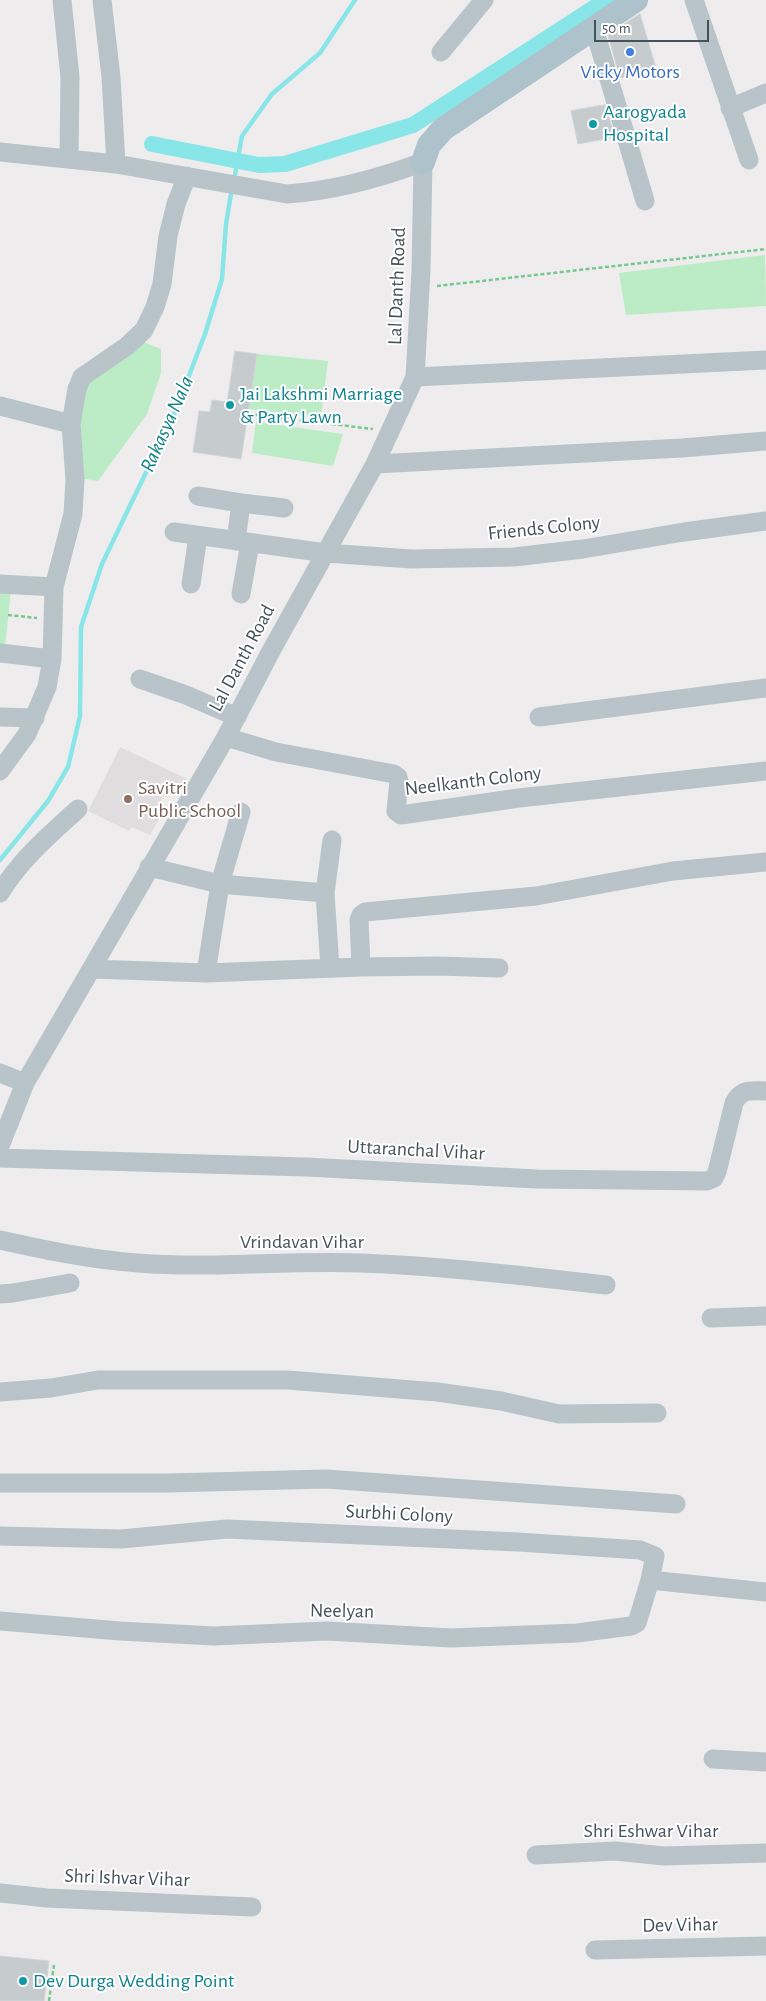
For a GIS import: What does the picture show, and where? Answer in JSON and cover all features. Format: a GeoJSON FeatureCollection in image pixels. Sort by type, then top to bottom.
{"type":"FeatureCollection","features":[{"type":"Feature","properties":{"kind":"main road"},"geometry":{"type":"LineString","coordinates":[[423,162],[429,145],[443,129],[636,0]]}},
{"type":"Feature","properties":{"kind":"street"},"geometry":{"type":"LineString","coordinates":[[62,0],[70,77],[70,159]]}},
{"type":"Feature","properties":{"kind":"street"},"geometry":{"type":"LineString","coordinates":[[102,0],[111,77],[116,164]]}},
{"type":"Feature","properties":{"kind":"street"},"geometry":{"type":"LineString","coordinates":[[441,52],[484,0]]}},
{"type":"Feature","properties":{"kind":"street"},"geometry":{"type":"LineString","coordinates":[[694,0],[748,160]]}},
{"type":"Feature","properties":{"kind":"street"},"geometry":{"type":"LineString","coordinates":[[594,28],[645,201]]}},
{"type":"Feature","properties":{"kind":"street"},"geometry":{"type":"LineString","coordinates":[[730,108],[766,93]]}},
{"type":"Feature","properties":{"kind":"street"},"geometry":{"type":"LineString","coordinates":[[0,152],[116,164],[287,194],[315,192],[400,171],[423,162]]}},
{"type":"Feature","properties":{"kind":"street","name":"Lal Danth Road"},"geometry":{"type":"LineString","coordinates":[[0,1148],[25,1083],[226,737],[375,464],[415,377],[420,288],[423,162]]}},
{"type":"Feature","properties":{"kind":"street"},"geometry":{"type":"LineString","coordinates":[[0,771],[27,734],[47,687],[52,659],[54,588],[73,514],[75,480],[71,424],[76,389],[82,377],[127,346],[144,330],[155,308],[162,284],[168,236],[176,204],[187,176]]}},
{"type":"Feature","properties":{"kind":"street"},"geometry":{"type":"LineString","coordinates":[[415,377],[766,360]]}},
{"type":"Feature","properties":{"kind":"street"},"geometry":{"type":"LineString","coordinates":[[0,406],[71,424]]}},
{"type":"Feature","properties":{"kind":"street"},"geometry":{"type":"LineString","coordinates":[[375,464],[663,449],[766,441]]}},
{"type":"Feature","properties":{"kind":"street"},"geometry":{"type":"LineString","coordinates":[[198,496],[284,508]]}},
{"type":"Feature","properties":{"kind":"street"},"geometry":{"type":"LineString","coordinates":[[241,503],[243,542],[241,594]]}},
{"type":"Feature","properties":{"kind":"street","name":"Friends Colony"},"geometry":{"type":"LineString","coordinates":[[174,532],[326,553],[412,558],[514,557],[583,549],[684,532],[766,521]]}},
{"type":"Feature","properties":{"kind":"street"},"geometry":{"type":"LineString","coordinates":[[191,584],[198,536]]}},
{"type":"Feature","properties":{"kind":"street"},"geometry":{"type":"LineString","coordinates":[[0,584],[54,588]]}},
{"type":"Feature","properties":{"kind":"street"},"geometry":{"type":"LineString","coordinates":[[0,653],[52,659]]}},
{"type":"Feature","properties":{"kind":"street"},"geometry":{"type":"LineString","coordinates":[[140,679],[237,717]]}},
{"type":"Feature","properties":{"kind":"street"},"geometry":{"type":"LineString","coordinates":[[539,717],[766,688]]}},
{"type":"Feature","properties":{"kind":"street"},"geometry":{"type":"LineString","coordinates":[[0,717],[35,718]]}},
{"type":"Feature","properties":{"kind":"street","name":"Neelkanth Colony"},"geometry":{"type":"LineString","coordinates":[[226,737],[276,752],[394,774],[398,776],[399,781],[396,811],[401,815],[519,798],[766,771]]}},
{"type":"Feature","properties":{"kind":"street"},"geometry":{"type":"LineString","coordinates":[[0,893],[11,876],[39,844],[78,809]]}},
{"type":"Feature","properties":{"kind":"street"},"geometry":{"type":"LineString","coordinates":[[206,973],[220,884],[241,812]]}},
{"type":"Feature","properties":{"kind":"street"},"geometry":{"type":"LineString","coordinates":[[330,968],[325,893],[332,840]]}},
{"type":"Feature","properties":{"kind":"street"},"geometry":{"type":"LineString","coordinates":[[361,967],[359,920],[365,912],[536,896],[673,871],[766,862]]}},
{"type":"Feature","properties":{"kind":"street"},"geometry":{"type":"LineString","coordinates":[[149,867],[220,884],[325,893]]}},
{"type":"Feature","properties":{"kind":"street"},"geometry":{"type":"LineString","coordinates":[[92,969],[206,973],[361,967],[438,966],[499,968]]}},
{"type":"Feature","properties":{"kind":"street"},"geometry":{"type":"LineString","coordinates":[[0,1073],[25,1083]]}},
{"type":"Feature","properties":{"kind":"street","name":"Uttaranchal Vihar"},"geometry":{"type":"LineString","coordinates":[[0,1148],[537,1179],[706,1181],[714,1178],[717,1172],[734,1103],[738,1095],[744,1092],[766,1090]]}},
{"type":"Feature","properties":{"kind":"street","name":"Vrindavan Vihar"},"geometry":{"type":"LineString","coordinates":[[0,1240],[74,1256],[138,1263],[199,1266],[361,1263],[510,1274],[606,1285]]}},
{"type":"Feature","properties":{"kind":"street"},"geometry":{"type":"LineString","coordinates":[[0,1294],[70,1283]]}},
{"type":"Feature","properties":{"kind":"street"},"geometry":{"type":"LineString","coordinates":[[711,1318],[766,1316]]}},
{"type":"Feature","properties":{"kind":"street"},"geometry":{"type":"LineString","coordinates":[[0,1392],[50,1388],[98,1380],[288,1380],[437,1392],[501,1401],[559,1414],[657,1413]]}},
{"type":"Feature","properties":{"kind":"street"},"geometry":{"type":"LineString","coordinates":[[0,1483],[168,1483],[326,1479],[676,1504]]}},
{"type":"Feature","properties":{"kind":"street","name":"Surbhi Colony"},"geometry":{"type":"LineString","coordinates":[[0,1536],[121,1540],[228,1528],[640,1550],[655,1556],[650,1580]]}},
{"type":"Feature","properties":{"kind":"street"},"geometry":{"type":"LineString","coordinates":[[650,1580],[766,1592]]}},
{"type":"Feature","properties":{"kind":"street","name":"Neelyan"},"geometry":{"type":"LineString","coordinates":[[0,1621],[120,1631],[214,1636],[328,1631],[451,1638],[577,1633],[631,1626],[637,1623],[650,1580]]}},
{"type":"Feature","properties":{"kind":"street"},"geometry":{"type":"LineString","coordinates":[[713,1759],[766,1762]]}},
{"type":"Feature","properties":{"kind":"street","name":"Shri Eshwar Vihar"},"geometry":{"type":"LineString","coordinates":[[536,1855],[615,1851],[664,1856],[766,1853]]}},
{"type":"Feature","properties":{"kind":"street","name":"Shri Ishvar Vihar"},"geometry":{"type":"LineString","coordinates":[[0,1893],[48,1898],[252,1906]]}},
{"type":"Feature","properties":{"kind":"street","name":"Dev Vihar"},"geometry":{"type":"LineString","coordinates":[[596,1950],[766,1946]]}},
{"type":"Feature","properties":{"kind":"path"},"geometry":{"type":"LineString","coordinates":[[420,288],[766,249]]}},
{"type":"Feature","properties":{"kind":"path"},"geometry":{"type":"LineString","coordinates":[[248,414],[390,431]]}},
{"type":"Feature","properties":{"kind":"path"},"geometry":{"type":"LineString","coordinates":[[8,615],[53,619]]}},
{"type":"Feature","properties":{"kind":"path"},"geometry":{"type":"LineString","coordinates":[[49,2001],[54,1965]]}},
{"type":"Feature","properties":{"kind":"shaded area","name":"Savitri Public School"},"geometry":{"type":"Polygon","coordinates":[[[120,747],[187,779],[180,790],[169,784],[157,809],[163,812],[150,835],[132,827],[129,831],[88,811],[120,747]]]}},
{"type":"Feature","properties":{"kind":"green space"},"geometry":{"type":"Polygon","coordinates":[[[765,255],[766,306],[626,315],[619,273],[765,255]]]}},
{"type":"Feature","properties":{"kind":"green space"},"geometry":{"type":"Polygon","coordinates":[[[144,342],[161,349],[161,373],[147,414],[98,481],[79,478],[76,436],[87,378],[144,342]]]}},
{"type":"Feature","properties":{"kind":"green space"},"geometry":{"type":"Polygon","coordinates":[[[257,354],[328,361],[321,417],[248,409],[257,354]]]}},
{"type":"Feature","properties":{"kind":"green space"},"geometry":{"type":"Polygon","coordinates":[[[256,422],[343,434],[333,466],[252,453],[256,422]]]}},
{"type":"Feature","properties":{"kind":"green space"},"geometry":{"type":"Polygon","coordinates":[[[0,589],[11,590],[5,647],[0,647],[0,589]]]}},
{"type":"Feature","properties":{"kind":"building","name":"Vicky Motors"},"geometry":{"type":"Polygon","coordinates":[[[640,14],[656,68],[620,78],[608,35],[640,14]]]}},
{"type":"Feature","properties":{"kind":"building","name":"Aarogyada Hospital"},"geometry":{"type":"Polygon","coordinates":[[[605,105],[615,137],[578,144],[571,111],[605,105]]]}},
{"type":"Feature","properties":{"kind":"building","name":"Jai Lakshmi Marriage & Party Lawn"},"geometry":{"type":"Polygon","coordinates":[[[235,351],[257,354],[241,459],[193,452],[199,411],[210,412],[212,400],[227,402],[235,351]]]}},
{"type":"Feature","properties":{"kind":"building","name":"Dev Durga Wedding Point"},"geometry":{"type":"Polygon","coordinates":[[[0,1956],[49,1961],[44,2001],[0,2001],[0,1956]]]}},
{"type":"Feature","properties":{"kind":"waterway","name":"Rakasya Nala"},"geometry":{"type":"LineString","coordinates":[[234,180],[242,136],[272,94],[320,53],[355,0]]}},
{"type":"Feature","properties":{"kind":"waterway"},"geometry":{"type":"LineString","coordinates":[[152,144],[259,165],[285,164],[413,125],[606,0]]}},
{"type":"Feature","properties":{"kind":"waterway","name":"Rakasya Nala"},"geometry":{"type":"LineString","coordinates":[[0,860],[48,801],[68,767],[80,716],[81,627],[102,564],[175,412],[205,334],[222,279],[226,224],[232,188]]}},
{"type":"Feature","properties":{"kind":"place","name":"Vicky Motors"},"geometry":{"type":"Point","coordinates":[630,52]}},
{"type":"Feature","properties":{"kind":"place","name":"Aarogyada Hospital"},"geometry":{"type":"Point","coordinates":[593,124]}},
{"type":"Feature","properties":{"kind":"place","name":"Jai Lakshmi Marriage & Party Lawn"},"geometry":{"type":"Point","coordinates":[230,405]}},
{"type":"Feature","properties":{"kind":"place","name":"Savitri Public School"},"geometry":{"type":"Point","coordinates":[128,799]}},
{"type":"Feature","properties":{"kind":"place","name":"Dev Durga Wedding Point"},"geometry":{"type":"Point","coordinates":[23,1981]}}]}
